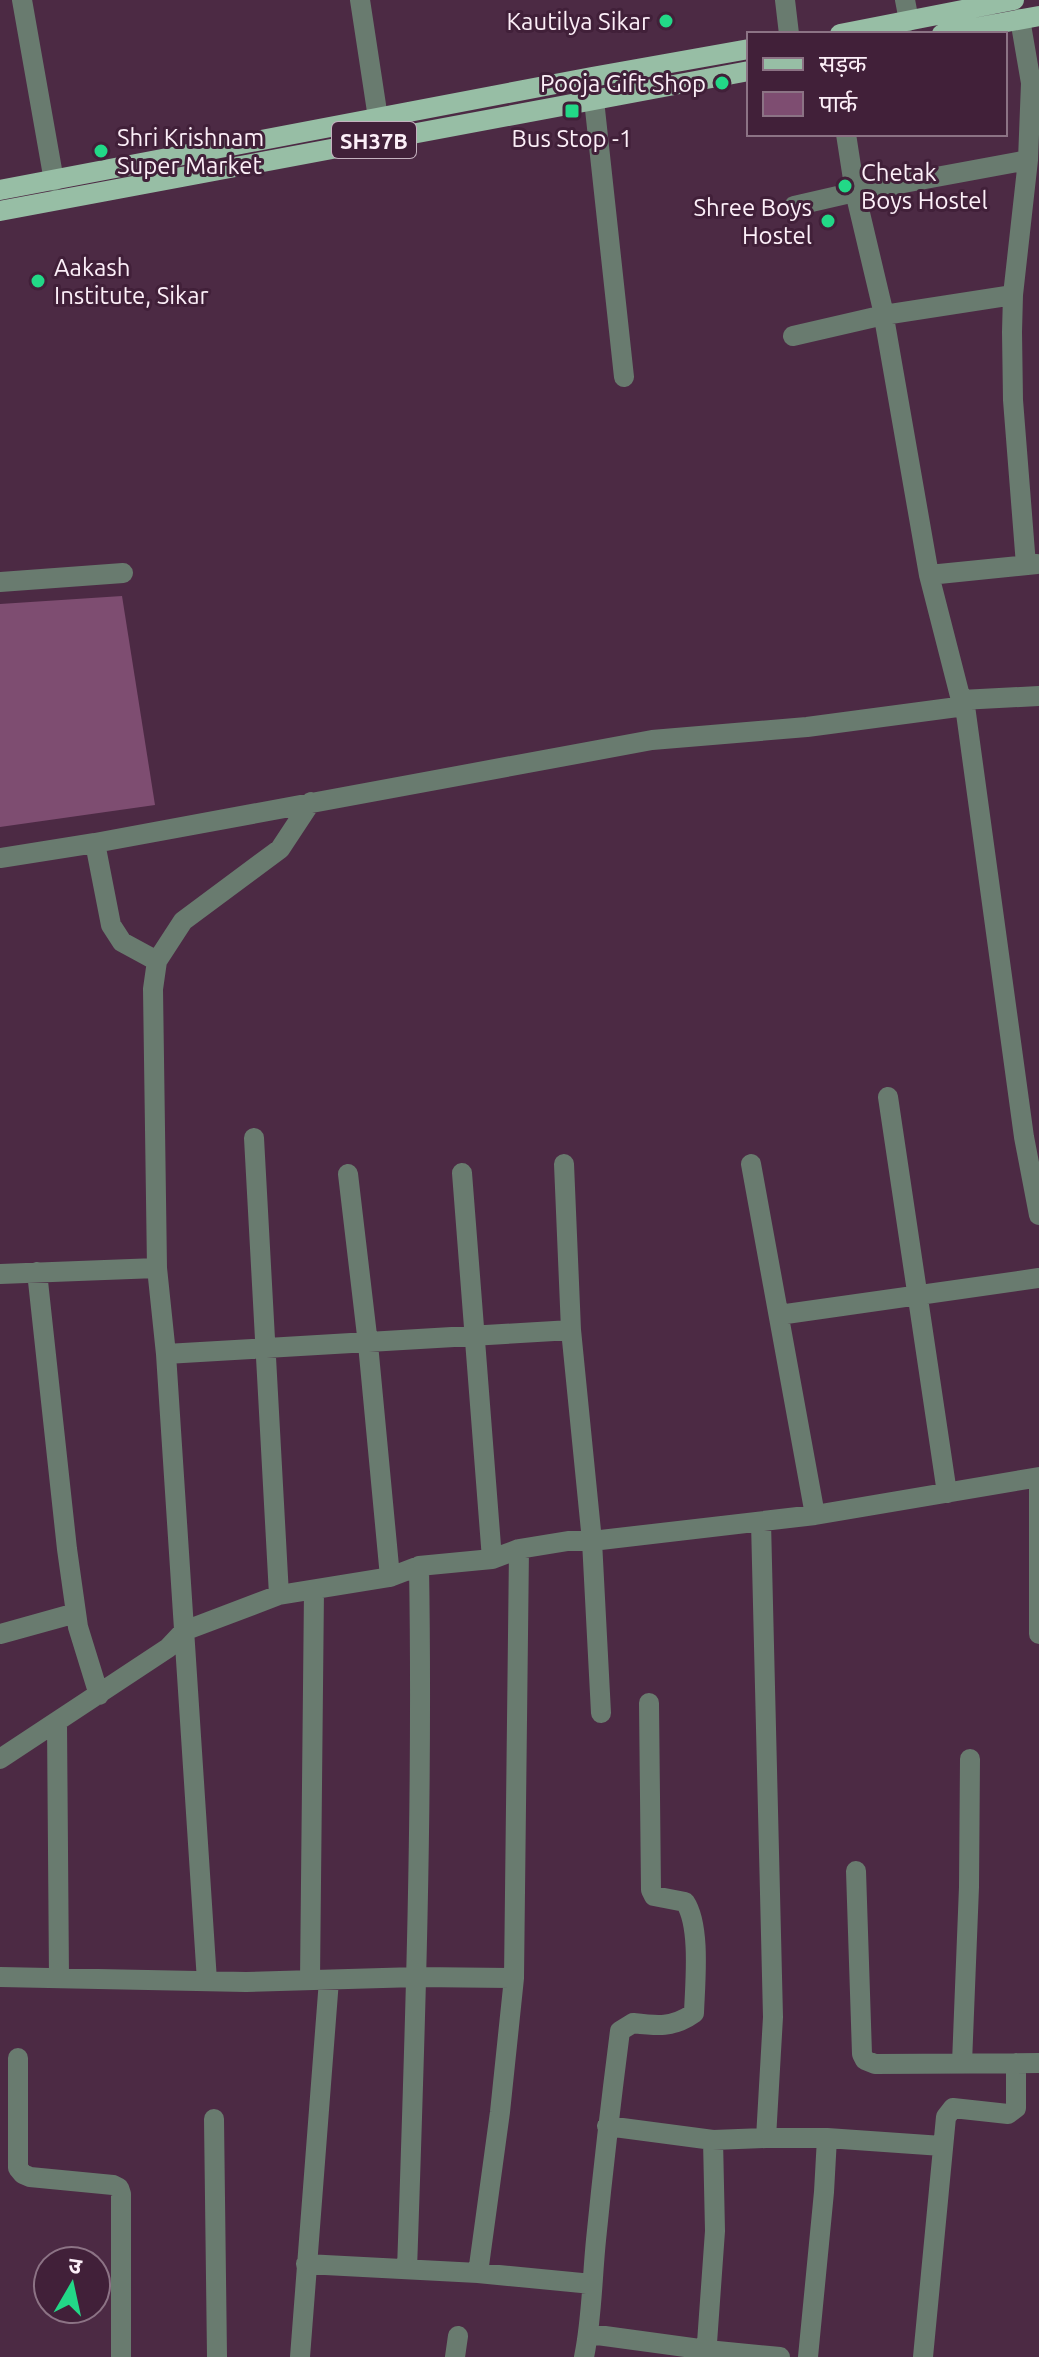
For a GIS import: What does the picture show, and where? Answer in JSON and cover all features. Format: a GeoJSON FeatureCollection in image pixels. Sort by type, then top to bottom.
{"type":"FeatureCollection","features":[{"type":"Feature","properties":{"kind":"main road"},"geometry":{"type":"LineString","coordinates":[[846,32],[907,10],[1024,12]]}},
{"type":"Feature","properties":{"kind":"main road"},"geometry":{"type":"LineString","coordinates":[[949,32],[1024,12]]}},
{"type":"Feature","properties":{"kind":"main road"},"geometry":{"type":"LineString","coordinates":[[0,190],[747,49]]}},
{"type":"Feature","properties":{"kind":"main road","name":"SH37B"},"geometry":{"type":"LineString","coordinates":[[0,211],[747,71]]}},
{"type":"Feature","properties":{"kind":"street"},"geometry":{"type":"LineString","coordinates":[[22,0],[54,181]]}},
{"type":"Feature","properties":{"kind":"street"},"geometry":{"type":"LineString","coordinates":[[360,0],[378,118]]}},
{"type":"Feature","properties":{"kind":"street"},"geometry":{"type":"LineString","coordinates":[[785,0],[789,32]]}},
{"type":"Feature","properties":{"kind":"street"},"geometry":{"type":"LineString","coordinates":[[929,575],[1033,564],[1013,400],[1013,295],[1028,160],[1031,83],[1024,12]]}},
{"type":"Feature","properties":{"kind":"street"},"geometry":{"type":"LineString","coordinates":[[594,100],[624,377]]}},
{"type":"Feature","properties":{"kind":"street"},"geometry":{"type":"LineString","coordinates":[[846,136],[855,192],[884,315],[929,575],[963,703],[1024,1137],[1039,1215]]}},
{"type":"Feature","properties":{"kind":"street"},"geometry":{"type":"LineString","coordinates":[[794,206],[1028,160]]}},
{"type":"Feature","properties":{"kind":"street"},"geometry":{"type":"LineString","coordinates":[[793,336],[884,315],[1013,295]]}},
{"type":"Feature","properties":{"kind":"street"},"geometry":{"type":"LineString","coordinates":[[0,582],[123,573]]}},
{"type":"Feature","properties":{"kind":"street"},"geometry":{"type":"LineString","coordinates":[[0,858],[652,740],[807,727],[963,703],[1039,696]]}},
{"type":"Feature","properties":{"kind":"street"},"geometry":{"type":"LineString","coordinates":[[207,1981],[166,1354],[157,1268],[153,989],[157,961],[183,921],[280,849],[311,802]]}},
{"type":"Feature","properties":{"kind":"street"},"geometry":{"type":"LineString","coordinates":[[95,843],[111,925],[122,942],[157,961]]}},
{"type":"Feature","properties":{"kind":"street"},"geometry":{"type":"LineString","coordinates":[[888,1097],[947,1493]]}},
{"type":"Feature","properties":{"kind":"street"},"geometry":{"type":"LineString","coordinates":[[254,1138],[279,1595]]}},
{"type":"Feature","properties":{"kind":"street"},"geometry":{"type":"LineString","coordinates":[[564,1164],[571,1330],[592,1541],[601,1713]]}},
{"type":"Feature","properties":{"kind":"street"},"geometry":{"type":"LineString","coordinates":[[751,1164],[815,1515]]}},
{"type":"Feature","properties":{"kind":"street"},"geometry":{"type":"LineString","coordinates":[[462,1173],[492,1559]]}},
{"type":"Feature","properties":{"kind":"street"},"geometry":{"type":"LineString","coordinates":[[348,1174],[390,1577]]}},
{"type":"Feature","properties":{"kind":"street"},"geometry":{"type":"LineString","coordinates":[[0,1274],[157,1268]]}},
{"type":"Feature","properties":{"kind":"street"},"geometry":{"type":"LineString","coordinates":[[37,1272],[76,1613],[99,1695]]}},
{"type":"Feature","properties":{"kind":"street"},"geometry":{"type":"LineString","coordinates":[[779,1315],[1039,1278]]}},
{"type":"Feature","properties":{"kind":"street"},"geometry":{"type":"LineString","coordinates":[[166,1354],[571,1330]]}},
{"type":"Feature","properties":{"kind":"street"},"geometry":{"type":"LineString","coordinates":[[0,1759],[168,1648],[184,1631],[279,1595],[390,1577],[419,1566],[492,1559],[519,1549],[568,1541],[592,1541],[815,1515],[1039,1477],[1039,1634]]}},
{"type":"Feature","properties":{"kind":"street"},"geometry":{"type":"LineString","coordinates":[[761,1522],[773,2017],[766,2138]]}},
{"type":"Feature","properties":{"kind":"street"},"geometry":{"type":"LineString","coordinates":[[478,2273],[514,1978],[519,1549]]}},
{"type":"Feature","properties":{"kind":"street"},"geometry":{"type":"LineString","coordinates":[[407,2270],[422,1733],[419,1566]]}},
{"type":"Feature","properties":{"kind":"street"},"geometry":{"type":"LineString","coordinates":[[300,2357],[320,1980],[314,1590]]}},
{"type":"Feature","properties":{"kind":"street"},"geometry":{"type":"LineString","coordinates":[[0,1634],[76,1613]]}},
{"type":"Feature","properties":{"kind":"street"},"geometry":{"type":"LineString","coordinates":[[584,2357],[590,2334],[607,2126],[620,2031],[633,2023],[660,2027],[679,2024],[694,2013],[695,1965],[691,1911],[685,1902],[654,1896],[651,1890],[649,1703]]}},
{"type":"Feature","properties":{"kind":"street"},"geometry":{"type":"LineString","coordinates":[[57,1723],[59,1978]]}},
{"type":"Feature","properties":{"kind":"street"},"geometry":{"type":"LineString","coordinates":[[962,2063],[970,1759]]}},
{"type":"Feature","properties":{"kind":"street"},"geometry":{"type":"LineString","coordinates":[[856,1871],[862,2054],[865,2060],[875,2064],[1039,2063]]}},
{"type":"Feature","properties":{"kind":"street"},"geometry":{"type":"LineString","coordinates":[[0,1977],[207,1981],[514,1978]]}},
{"type":"Feature","properties":{"kind":"street"},"geometry":{"type":"LineString","coordinates":[[18,2058],[18,2168],[30,2177],[119,2188],[121,2357]]}},
{"type":"Feature","properties":{"kind":"street"},"geometry":{"type":"LineString","coordinates":[[923,2357],[946,2117],[953,2108],[1008,2114],[1016,2108],[1016,2063]]}},
{"type":"Feature","properties":{"kind":"street"},"geometry":{"type":"LineString","coordinates":[[214,2119],[217,2357]]}},
{"type":"Feature","properties":{"kind":"street"},"geometry":{"type":"LineString","coordinates":[[607,2126],[713,2140],[827,2138],[942,2146]]}},
{"type":"Feature","properties":{"kind":"street"},"geometry":{"type":"LineString","coordinates":[[808,2357],[827,2138]]}},
{"type":"Feature","properties":{"kind":"street"},"geometry":{"type":"LineString","coordinates":[[706,2354],[715,2231],[713,2140]]}},
{"type":"Feature","properties":{"kind":"street"},"geometry":{"type":"LineString","coordinates":[[306,2264],[478,2273],[592,2284]]}},
{"type":"Feature","properties":{"kind":"street"},"geometry":{"type":"LineString","coordinates":[[590,2334],[706,2354],[780,2357]]}},
{"type":"Feature","properties":{"kind":"street"},"geometry":{"type":"LineString","coordinates":[[455,2357],[458,2336]]}},
{"type":"Feature","properties":{"kind":"green space"},"geometry":{"type":"Polygon","coordinates":[[[122,596],[155,805],[0,827],[0,604],[122,596]]]}},
{"type":"Feature","properties":{"kind":"place","name":"Kautilya Sikar"},"geometry":{"type":"Point","coordinates":[666,21]}},
{"type":"Feature","properties":{"kind":"place","name":"Pooja Gift Shop"},"geometry":{"type":"Point","coordinates":[722,83]}},
{"type":"Feature","properties":{"kind":"place","name":"Bus Stop -1"},"geometry":{"type":"Point","coordinates":[572,111]}},
{"type":"Feature","properties":{"kind":"place","name":"Shri Krishnam Super Market"},"geometry":{"type":"Point","coordinates":[101,151]}},
{"type":"Feature","properties":{"kind":"place","name":"Chetak Boys Hostel"},"geometry":{"type":"Point","coordinates":[845,186]}},
{"type":"Feature","properties":{"kind":"place","name":"Shree Boys Hostel"},"geometry":{"type":"Point","coordinates":[828,221]}},
{"type":"Feature","properties":{"kind":"place","name":"Aakash Institute, Sikar"},"geometry":{"type":"Point","coordinates":[38,281]}}]}
